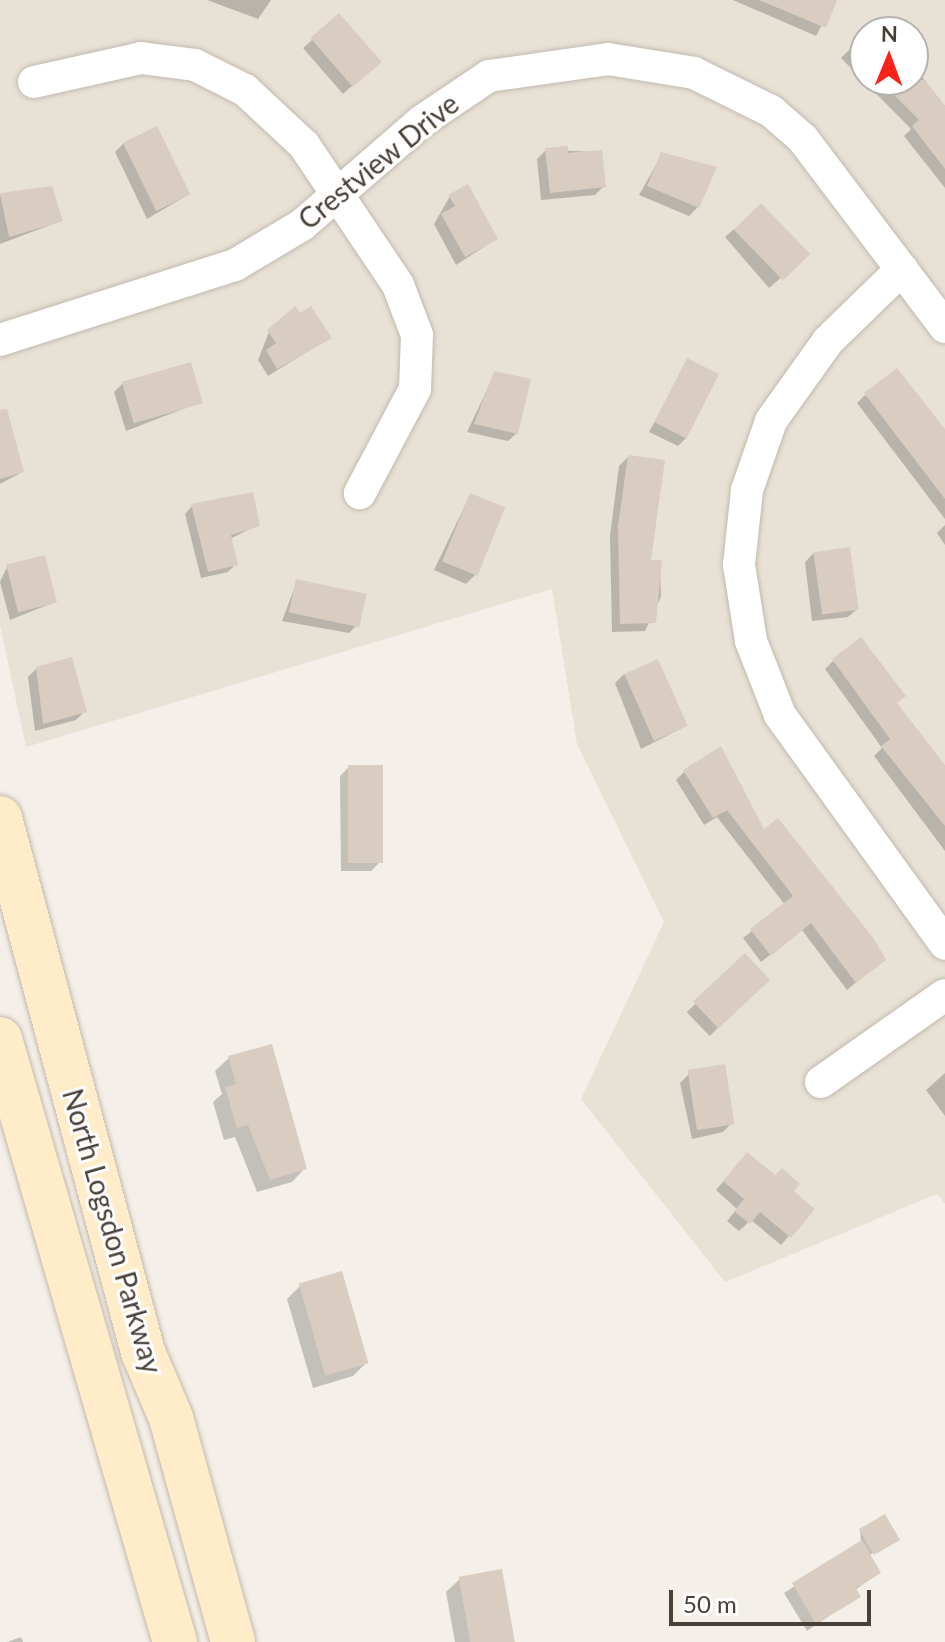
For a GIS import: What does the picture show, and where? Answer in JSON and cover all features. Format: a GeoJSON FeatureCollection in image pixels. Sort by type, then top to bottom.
{"type":"FeatureCollection","features":[{"type":"Feature","properties":{"kind":"main road","name":"North Logsdon Parkway"},"geometry":{"type":"LineString","coordinates":[[0,818],[118,1256],[233,1642]]}},
{"type":"Feature","properties":{"kind":"main road","name":"North Logsdon Parkway"},"geometry":{"type":"LineString","coordinates":[[0,1039],[65,1275],[175,1642]]}},
{"type":"Feature","properties":{"kind":"main road"},"geometry":{"type":"LineString","coordinates":[[65,1275],[118,1256]]}},
{"type":"Feature","properties":{"kind":"street"},"geometry":{"type":"LineString","coordinates":[[34,82],[141,58],[195,65],[267,107],[340,193],[410,309],[419,362],[406,415],[360,493]]}},
{"type":"Feature","properties":{"kind":"street","name":"Crestview Drive"},"geometry":{"type":"LineString","coordinates":[[0,340],[235,265],[340,193],[422,121],[489,76],[568,60],[652,63],[694,73],[771,111],[803,139],[945,327]]}},
{"type":"Feature","properties":{"kind":"street"},"geometry":{"type":"LineString","coordinates":[[902,269],[828,341],[771,421],[747,490],[739,565],[751,641],[780,715],[945,944]]}},
{"type":"Feature","properties":{"kind":"street"},"geometry":{"type":"LineString","coordinates":[[821,1082],[945,995]]}},
{"type":"Feature","properties":{"kind":"shaded area"},"geometry":{"type":"Polygon","coordinates":[[[0,0],[945,0],[945,1204],[937,1194],[725,1282],[581,1099],[664,922],[577,744],[552,589],[26,747],[0,625],[0,0]]]}},
{"type":"Feature","properties":{"kind":"building"},"geometry":{"type":"Polygon","coordinates":[[[759,0],[837,0],[826,28],[759,0]]]}},
{"type":"Feature","properties":{"kind":"building"},"geometry":{"type":"Polygon","coordinates":[[[339,13],[382,62],[353,87],[310,38],[339,13]]]}},
{"type":"Feature","properties":{"kind":"building"},"geometry":{"type":"Polygon","coordinates":[[[929,85],[945,106],[945,169],[912,126],[919,120],[895,96],[929,96],[929,85]]]}},
{"type":"Feature","properties":{"kind":"building"},"geometry":{"type":"Polygon","coordinates":[[[157,126],[190,194],[156,211],[123,143],[157,126]]]}},
{"type":"Feature","properties":{"kind":"building"},"geometry":{"type":"Polygon","coordinates":[[[568,146],[568,153],[602,150],[606,187],[550,193],[545,148],[568,146]]]}},
{"type":"Feature","properties":{"kind":"building"},"geometry":{"type":"Polygon","coordinates":[[[661,152],[717,167],[699,208],[647,186],[661,152]]]}},
{"type":"Feature","properties":{"kind":"building"},"geometry":{"type":"Polygon","coordinates":[[[468,184],[498,239],[465,257],[441,214],[455,206],[448,195],[468,184]]]}},
{"type":"Feature","properties":{"kind":"building"},"geometry":{"type":"Polygon","coordinates":[[[52,186],[63,221],[9,237],[0,193],[52,186]]]}},
{"type":"Feature","properties":{"kind":"building"},"geometry":{"type":"Polygon","coordinates":[[[761,203],[810,254],[783,280],[734,229],[761,203]]]}},
{"type":"Feature","properties":{"kind":"building"},"geometry":{"type":"Polygon","coordinates":[[[295,306],[300,313],[311,306],[332,338],[277,369],[266,350],[276,343],[267,330],[295,306]]]}},
{"type":"Feature","properties":{"kind":"building"},"geometry":{"type":"Polygon","coordinates":[[[687,358],[719,374],[686,438],[654,422],[687,358]]]}},
{"type":"Feature","properties":{"kind":"building"},"geometry":{"type":"Polygon","coordinates":[[[191,362],[203,403],[134,423],[122,382],[191,362]]]}},
{"type":"Feature","properties":{"kind":"building"},"geometry":{"type":"Polygon","coordinates":[[[897,368],[945,429],[945,499],[864,393],[897,368]]]}},
{"type":"Feature","properties":{"kind":"building"},"geometry":{"type":"Polygon","coordinates":[[[494,371],[531,379],[518,434],[474,424],[494,371]]]}},
{"type":"Feature","properties":{"kind":"building"},"geometry":{"type":"Polygon","coordinates":[[[7,409],[24,472],[0,479],[0,410],[7,409]]]}},
{"type":"Feature","properties":{"kind":"building"},"geometry":{"type":"Polygon","coordinates":[[[628,455],[665,460],[651,560],[662,560],[656,623],[620,624],[618,526],[628,455]]]}},
{"type":"Feature","properties":{"kind":"building"},"geometry":{"type":"Polygon","coordinates":[[[253,492],[260,526],[231,535],[238,565],[208,572],[191,504],[253,492]]]}},
{"type":"Feature","properties":{"kind":"building"},"geometry":{"type":"Polygon","coordinates":[[[470,493],[505,507],[478,576],[442,562],[470,493]]]}},
{"type":"Feature","properties":{"kind":"building"},"geometry":{"type":"Polygon","coordinates":[[[850,547],[859,609],[822,615],[813,552],[850,547]]]}},
{"type":"Feature","properties":{"kind":"building"},"geometry":{"type":"Polygon","coordinates":[[[45,555],[57,603],[18,612],[6,565],[45,555]]]}},
{"type":"Feature","properties":{"kind":"building"},"geometry":{"type":"Polygon","coordinates":[[[296,579],[366,594],[359,627],[289,612],[296,579]]]}},
{"type":"Feature","properties":{"kind":"building"},"geometry":{"type":"Polygon","coordinates":[[[861,637],[906,696],[897,703],[945,765],[945,826],[881,746],[890,739],[832,659],[861,637]]]}},
{"type":"Feature","properties":{"kind":"building"},"geometry":{"type":"Polygon","coordinates":[[[72,657],[87,712],[43,724],[36,667],[72,657]]]}},
{"type":"Feature","properties":{"kind":"building"},"geometry":{"type":"Polygon","coordinates":[[[658,659],[688,726],[654,741],[624,674],[658,659]]]}},
{"type":"Feature","properties":{"kind":"building"},"geometry":{"type":"Polygon","coordinates":[[[721,746],[764,829],[778,818],[874,939],[886,960],[856,983],[811,923],[771,956],[750,929],[793,896],[727,810],[713,818],[683,770],[721,746]]]}},
{"type":"Feature","properties":{"kind":"building"},"geometry":{"type":"Polygon","coordinates":[[[348,765],[383,765],[383,863],[348,863],[348,765]]]}},
{"type":"Feature","properties":{"kind":"building"},"geometry":{"type":"Polygon","coordinates":[[[745,953],[770,980],[718,1028],[693,1001],[745,953]]]}},
{"type":"Feature","properties":{"kind":"building"},"geometry":{"type":"Polygon","coordinates":[[[272,1044],[307,1169],[270,1180],[248,1125],[237,1128],[225,1087],[236,1084],[228,1056],[272,1044]]]}},
{"type":"Feature","properties":{"kind":"building"},"geometry":{"type":"Polygon","coordinates":[[[725,1064],[735,1124],[697,1130],[687,1070],[725,1064]]]}},
{"type":"Feature","properties":{"kind":"building"},"geometry":{"type":"Polygon","coordinates":[[[747,1152],[775,1175],[782,1168],[800,1184],[794,1191],[815,1209],[791,1238],[760,1212],[750,1224],[734,1211],[744,1199],[723,1181],[747,1152]]]}},
{"type":"Feature","properties":{"kind":"building"},"geometry":{"type":"Polygon","coordinates":[[[342,1271],[368,1363],[325,1376],[299,1283],[342,1271]]]}},
{"type":"Feature","properties":{"kind":"building"},"geometry":{"type":"Polygon","coordinates":[[[885,1514],[900,1540],[874,1555],[859,1529],[885,1514]]]}},
{"type":"Feature","properties":{"kind":"building"},"geometry":{"type":"Polygon","coordinates":[[[862,1540],[881,1573],[856,1588],[861,1597],[816,1624],[792,1583],[862,1540]]]}},
{"type":"Feature","properties":{"kind":"building"},"geometry":{"type":"Polygon","coordinates":[[[502,1569],[515,1642],[470,1642],[459,1577],[502,1569]]]}}]}
